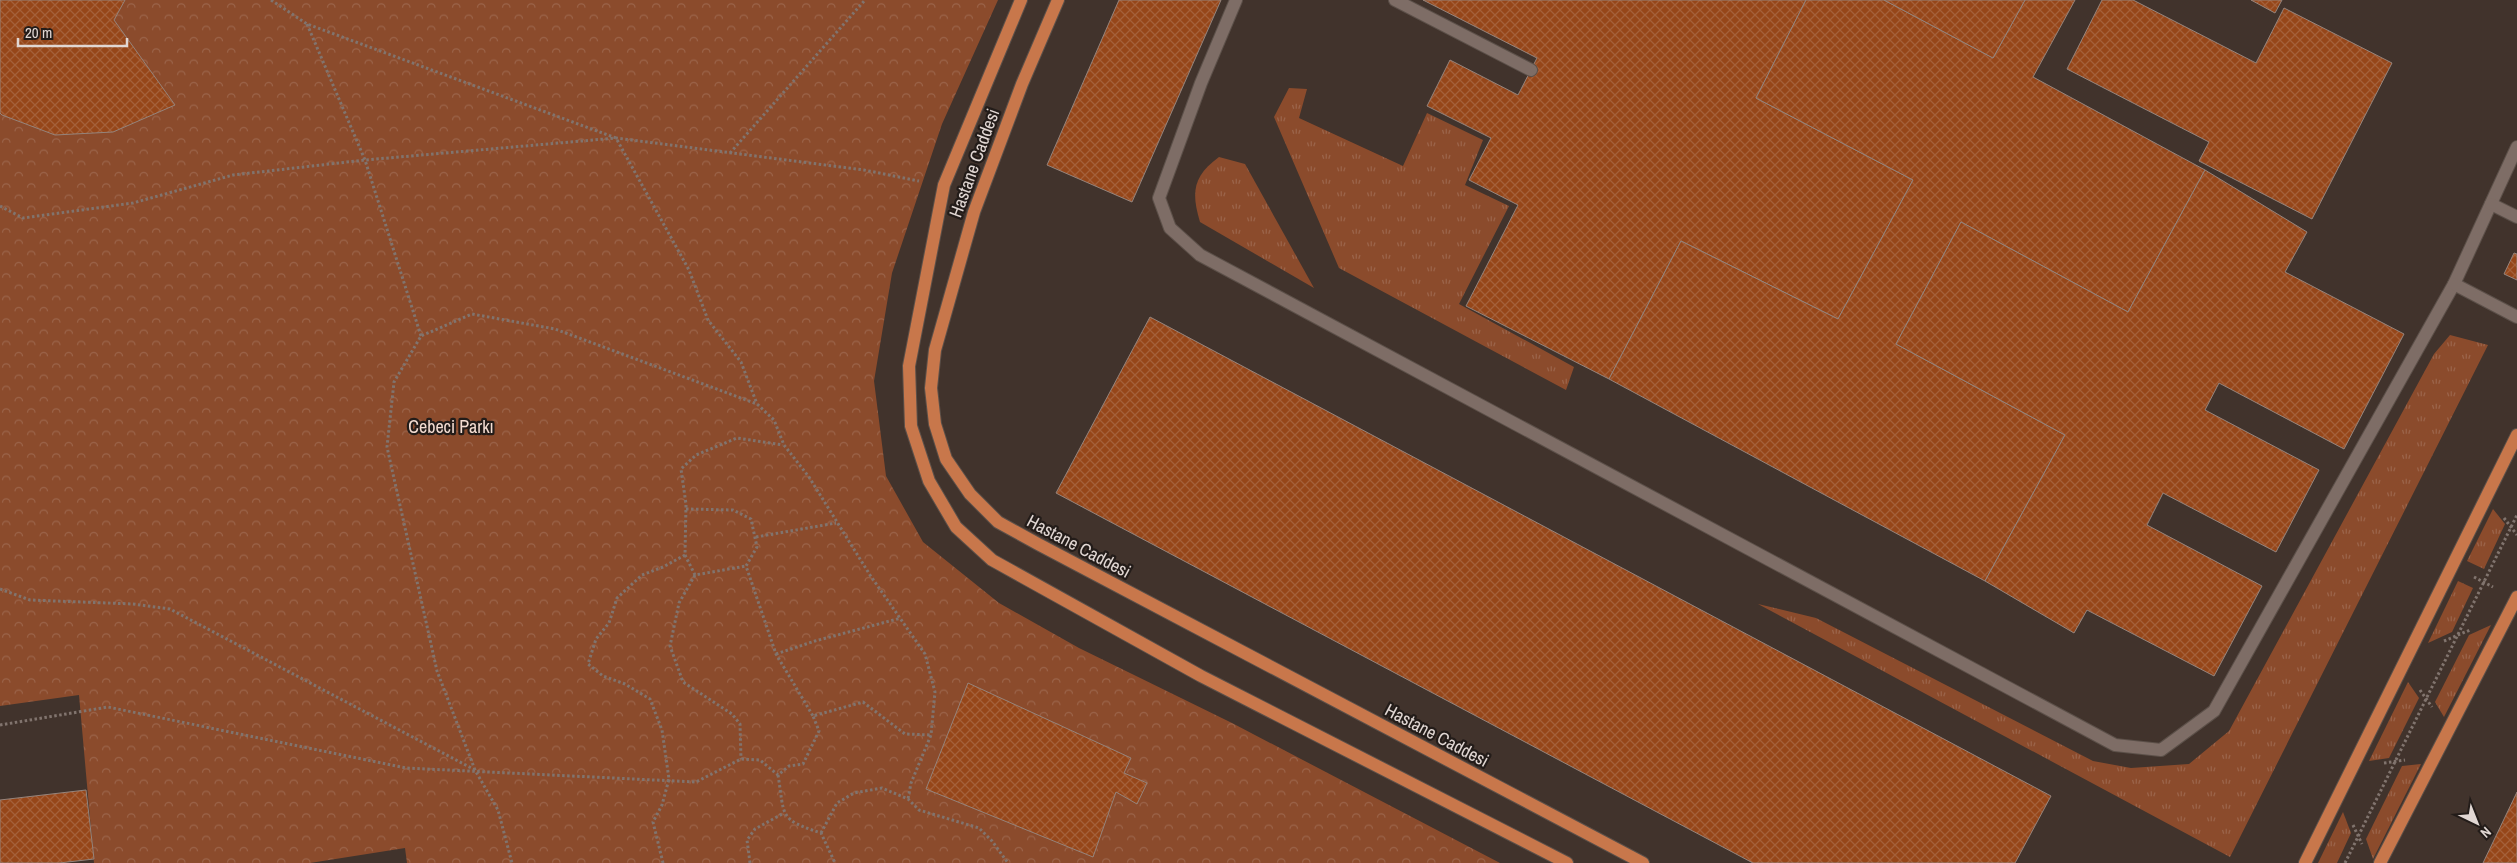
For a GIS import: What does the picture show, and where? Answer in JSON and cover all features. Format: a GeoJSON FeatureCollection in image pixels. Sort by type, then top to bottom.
{"type":"FeatureCollection","features":[{"type":"Feature","properties":{"kind":"main road","name":"Hastane Caddesi"},"geometry":{"type":"LineString","coordinates":[[1021,0],[944,185],[909,366],[911,426],[929,481],[956,527],[992,560],[1201,676],[1567,863]]}},
{"type":"Feature","properties":{"kind":"main road","name":"Hastane Caddesi"},"geometry":{"type":"LineString","coordinates":[[1058,0],[1022,84],[974,212],[935,350],[931,388],[935,424],[946,459],[970,494],[998,522],[1643,863]]}},
{"type":"Feature","properties":{"kind":"main road"},"geometry":{"type":"LineString","coordinates":[[2305,863],[2517,435]]}},
{"type":"Feature","properties":{"kind":"main road"},"geometry":{"type":"LineString","coordinates":[[2380,863],[2517,597]]}},
{"type":"Feature","properties":{"kind":"lane"},"geometry":{"type":"LineString","coordinates":[[1236,0],[1201,83],[1159,198],[1170,228],[1200,255],[2114,745],[2161,750],[2214,710],[2454,284],[2517,147]]}},
{"type":"Feature","properties":{"kind":"lane"},"geometry":{"type":"LineString","coordinates":[[1395,0],[1530,70]]}},
{"type":"Feature","properties":{"kind":"lane"},"geometry":{"type":"LineString","coordinates":[[2491,204],[2517,217]]}},
{"type":"Feature","properties":{"kind":"lane"},"geometry":{"type":"LineString","coordinates":[[2454,284],[2517,317]]}},
{"type":"Feature","properties":{"kind":"path"},"geometry":{"type":"LineString","coordinates":[[271,0],[307,24],[616,138],[689,270],[708,320],[741,362],[757,404]]}},
{"type":"Feature","properties":{"kind":"path"},"geometry":{"type":"LineString","coordinates":[[730,153],[865,0]]}},
{"type":"Feature","properties":{"kind":"path"},"geometry":{"type":"LineString","coordinates":[[307,24],[365,160],[421,336]]}},
{"type":"Feature","properties":{"kind":"path"},"geometry":{"type":"LineString","coordinates":[[0,206],[23,218],[132,203],[233,175],[365,160],[616,138],[864,170],[944,185]]}},
{"type":"Feature","properties":{"kind":"path"},"geometry":{"type":"LineString","coordinates":[[512,863],[498,810],[475,770],[436,671],[387,447],[394,382],[421,336],[472,314],[555,329],[757,404],[774,420],[784,446],[808,477],[836,523],[925,654],[935,692],[931,735],[912,783],[908,799]]}},
{"type":"Feature","properties":{"kind":"path"},"geometry":{"type":"LineString","coordinates":[[695,575],[684,555],[686,509],[681,469],[696,456],[737,438],[784,446]]}},
{"type":"Feature","properties":{"kind":"path"},"geometry":{"type":"LineString","coordinates":[[686,509],[733,510],[751,519],[757,547],[746,566],[776,654],[813,716],[819,731],[803,764],[789,766],[778,774]]}},
{"type":"Feature","properties":{"kind":"path"},"geometry":{"type":"LineString","coordinates":[[2345,863],[2517,515]]}},
{"type":"Feature","properties":{"kind":"path"},"geometry":{"type":"LineString","coordinates":[[756,537],[836,523]]}},
{"type":"Feature","properties":{"kind":"path"},"geometry":{"type":"LineString","coordinates":[[663,863],[653,822],[662,805],[669,779],[662,730],[650,699],[625,684],[603,676],[588,664],[596,639],[609,623],[617,598],[642,575],[663,567],[684,555]]}},
{"type":"Feature","properties":{"kind":"path"},"geometry":{"type":"LineString","coordinates":[[695,575],[746,566]]}},
{"type":"Feature","properties":{"kind":"path"},"geometry":{"type":"LineString","coordinates":[[2453,567],[2517,597]]}},
{"type":"Feature","properties":{"kind":"path"},"geometry":{"type":"LineString","coordinates":[[695,575],[679,603],[670,646],[683,682],[732,714],[740,724],[742,759]]}},
{"type":"Feature","properties":{"kind":"path"},"geometry":{"type":"LineString","coordinates":[[0,589],[30,600],[133,604],[170,609],[475,770]]}},
{"type":"Feature","properties":{"kind":"path"},"geometry":{"type":"LineString","coordinates":[[2449,729],[2426,699],[2406,661],[2508,614]]}},
{"type":"Feature","properties":{"kind":"path"},"geometry":{"type":"LineString","coordinates":[[776,654],[815,641],[901,618]]}},
{"type":"Feature","properties":{"kind":"path"},"geometry":{"type":"LineString","coordinates":[[813,716],[863,702],[905,734],[931,735]]}},
{"type":"Feature","properties":{"kind":"path"},"geometry":{"type":"LineString","coordinates":[[0,725],[108,707],[406,768],[669,779],[696,782],[742,759],[760,760],[778,774],[784,813],[794,824],[821,833],[835,863]]}},
{"type":"Feature","properties":{"kind":"path"},"geometry":{"type":"LineString","coordinates":[[2353,768],[2435,756]]}},
{"type":"Feature","properties":{"kind":"path"},"geometry":{"type":"LineString","coordinates":[[821,833],[838,803],[854,793],[882,788],[908,799],[919,810],[979,828],[992,841],[1006,862]]}},
{"type":"Feature","properties":{"kind":"path"},"geometry":{"type":"LineString","coordinates":[[2340,795],[2364,849]]}},
{"type":"Feature","properties":{"kind":"path"},"geometry":{"type":"LineString","coordinates":[[750,863],[747,840],[755,829],[784,813]]}},
{"type":"Feature","properties":{"kind":"green space","name":"Cebeci Parkı"},"geometry":{"type":"Polygon","coordinates":[[[0,0],[998,0],[942,124],[892,273],[874,381],[886,476],[923,542],[999,603],[1079,648],[1232,723],[1500,863],[407,863],[405,848],[310,863],[94,863],[79,695],[0,706],[0,0]]]}},
{"type":"Feature","properties":{"kind":"green space"},"geometry":{"type":"Polygon","coordinates":[[[1289,88],[1307,89],[1299,118],[1403,166],[1427,113],[1483,140],[1465,185],[1509,206],[1459,304],[1574,367],[1566,390],[1339,268],[1274,117],[1289,88]]]}},
{"type":"Feature","properties":{"kind":"green space"},"geometry":{"type":"Polygon","coordinates":[[[1219,157],[1245,164],[1314,288],[1200,222],[1195,193],[1196,185],[1204,171],[1219,157]]]}},
{"type":"Feature","properties":{"kind":"green space"},"geometry":{"type":"Polygon","coordinates":[[[2450,335],[2488,345],[2230,857],[1758,604],[1816,618],[2093,761],[2131,768],[2189,764],[2229,731],[2434,354],[2450,335]]]}},
{"type":"Feature","properties":{"kind":"green space"},"geometry":{"type":"Polygon","coordinates":[[[2493,509],[2505,524],[2484,569],[2467,561],[2493,509]]]}},
{"type":"Feature","properties":{"kind":"green space"},"geometry":{"type":"Polygon","coordinates":[[[2458,581],[2473,588],[2452,632],[2428,643],[2458,581]]]}},
{"type":"Feature","properties":{"kind":"green space"},"geometry":{"type":"Polygon","coordinates":[[[2491,625],[2444,717],[2435,702],[2469,635],[2491,625]]]}},
{"type":"Feature","properties":{"kind":"green space"},"geometry":{"type":"Polygon","coordinates":[[[2408,682],[2419,698],[2389,758],[2369,761],[2408,682]]]}},
{"type":"Feature","properties":{"kind":"green space"},"geometry":{"type":"Polygon","coordinates":[[[2421,764],[2373,859],[2366,839],[2402,766],[2421,764]]]}},
{"type":"Feature","properties":{"kind":"green space"},"geometry":{"type":"Polygon","coordinates":[[[2343,812],[2351,833],[2337,863],[2318,863],[2343,812]]]}},
{"type":"Feature","properties":{"kind":"building"},"geometry":{"type":"Polygon","coordinates":[[[0,0],[125,0],[114,20],[175,105],[113,132],[55,135],[2,115],[0,113],[0,0]]]}},
{"type":"Feature","properties":{"kind":"building"},"geometry":{"type":"Polygon","coordinates":[[[1119,0],[1221,0],[1132,202],[1047,165],[1119,0]]]}},
{"type":"Feature","properties":{"kind":"building"},"geometry":{"type":"Polygon","coordinates":[[[1423,0],[1806,0],[1756,98],[1913,180],[1838,319],[1681,241],[1609,379],[1466,306],[1518,205],[1469,180],[1491,138],[1427,106],[1450,60],[1518,95],[1537,58],[1423,0]]]}},
{"type":"Feature","properties":{"kind":"building"},"geometry":{"type":"Polygon","coordinates":[[[1806,0],[1884,0],[1993,58],[2025,0],[2075,0],[2033,77],[2205,170],[2128,312],[1961,222],[1896,344],[2065,435],[1985,581],[1609,379],[1681,241],[1838,319],[1913,180],[1756,98],[1806,0]]]}},
{"type":"Feature","properties":{"kind":"building"},"geometry":{"type":"Polygon","coordinates":[[[1884,0],[2025,0],[1993,58],[1884,0]]]}},
{"type":"Feature","properties":{"kind":"building"},"geometry":{"type":"Polygon","coordinates":[[[2102,0],[2133,0],[2256,63],[2284,8],[2392,63],[2312,219],[2199,161],[2209,142],[2067,69],[2102,0]]]}},
{"type":"Feature","properties":{"kind":"building"},"geometry":{"type":"Polygon","coordinates":[[[2251,0],[2282,0],[2275,13],[2251,0]]]}},
{"type":"Feature","properties":{"kind":"building"},"geometry":{"type":"Polygon","coordinates":[[[2205,170],[2307,232],[2285,272],[2404,334],[2344,449],[2219,383],[2205,410],[2319,470],[2276,552],[2163,493],[2147,525],[2262,586],[2214,676],[2087,610],[2074,633],[1985,581],[2065,435],[1896,344],[1961,222],[2128,312],[2205,170]]]}},
{"type":"Feature","properties":{"kind":"building"},"geometry":{"type":"Polygon","coordinates":[[[2514,253],[2517,254],[2517,280],[2504,274],[2514,253]]]}},
{"type":"Feature","properties":{"kind":"building"},"geometry":{"type":"Polygon","coordinates":[[[1150,317],[2051,796],[2015,863],[1753,863],[1056,493],[1150,317]]]}},
{"type":"Feature","properties":{"kind":"building"},"geometry":{"type":"Polygon","coordinates":[[[968,683],[1131,758],[1124,773],[1147,783],[1137,804],[1116,792],[1093,857],[926,789],[968,683]]]}},
{"type":"Feature","properties":{"kind":"building"},"geometry":{"type":"Polygon","coordinates":[[[86,790],[94,859],[59,863],[0,863],[0,800],[86,790]]]}},
{"type":"Feature","properties":{"kind":"building"},"geometry":{"type":"Polygon","coordinates":[[[2517,792],[2517,863],[2483,863],[2517,792]]]}}]}
